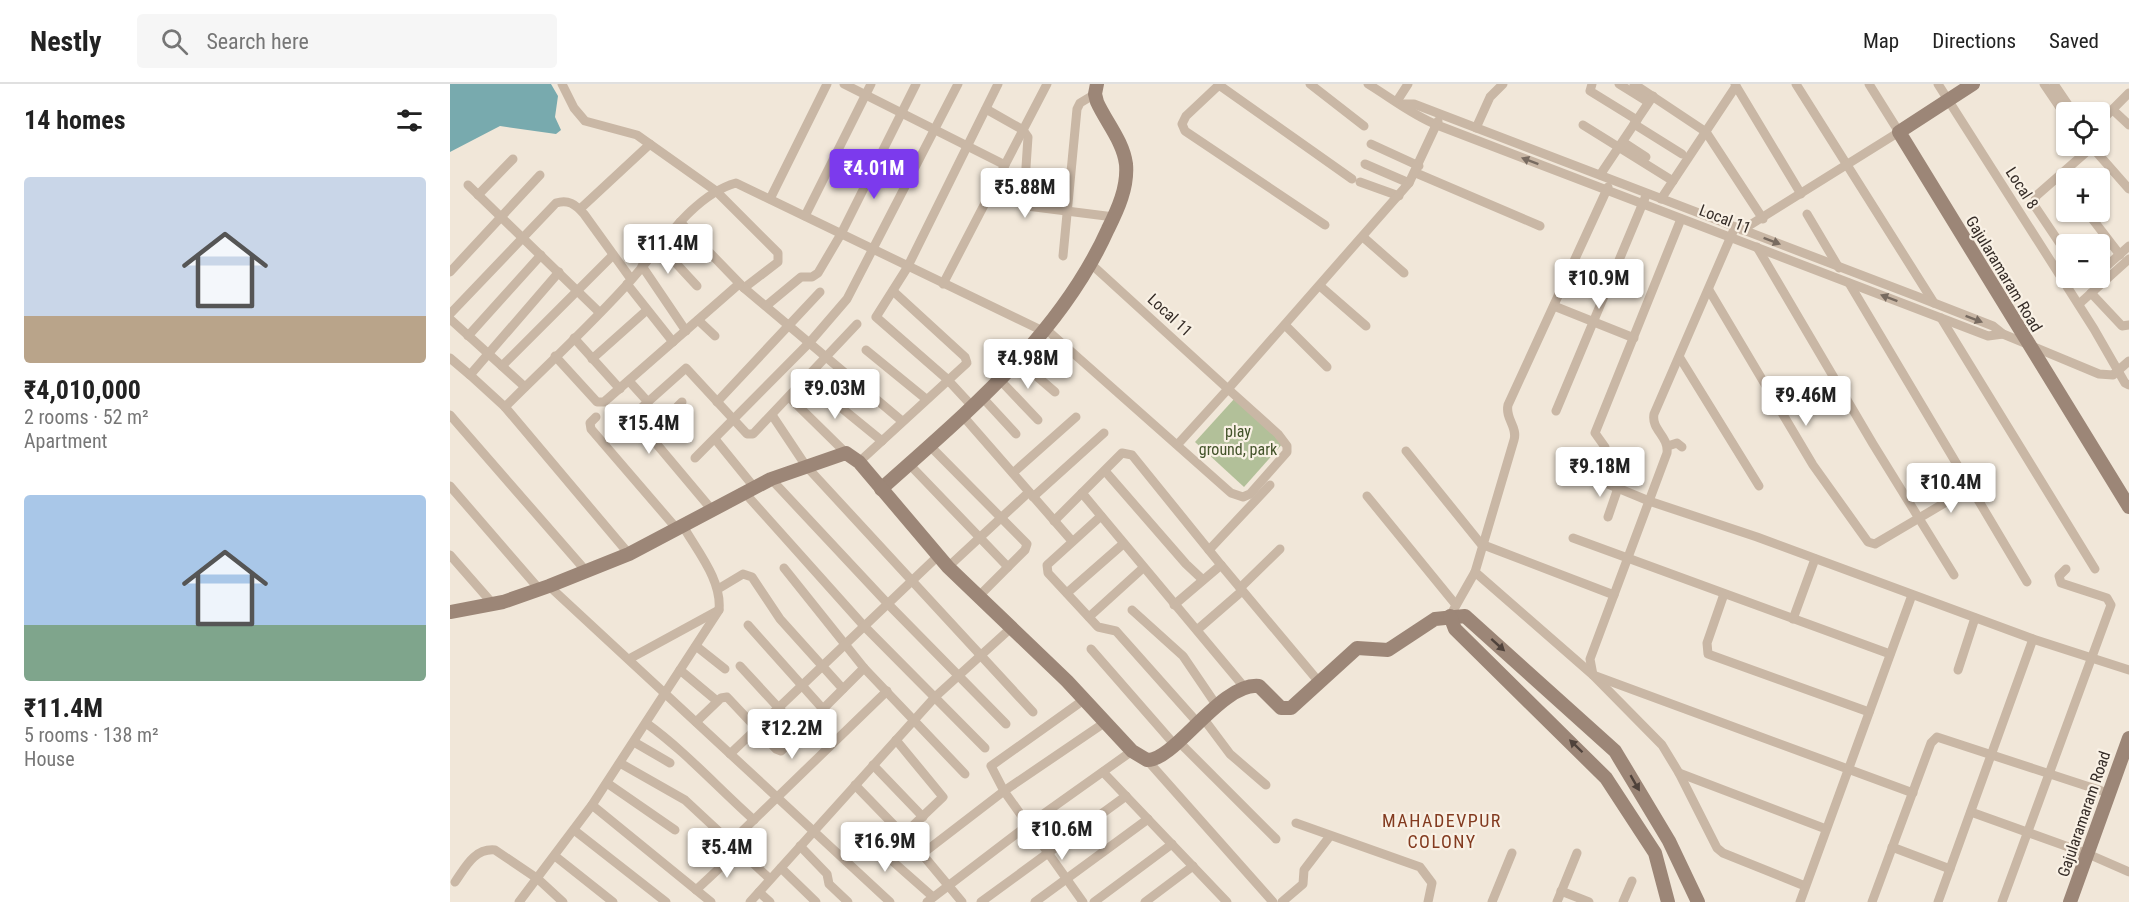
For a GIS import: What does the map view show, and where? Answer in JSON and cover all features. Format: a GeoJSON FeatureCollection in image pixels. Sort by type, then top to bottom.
{"type":"FeatureCollection","features":[{"type":"Feature","properties":{"kind":"street"},"geometry":{"type":"LineString","coordinates":[[555,356],[597,402],[604,402],[698,320],[741,286],[778,262],[780,257],[716,191],[650,144],[627,130],[585,121],[574,108],[562,84]]}},
{"type":"Feature","properties":{"kind":"street"},"geometry":{"type":"LineString","coordinates":[[770,198],[827,84]]}},
{"type":"Feature","properties":{"kind":"street"},"geometry":{"type":"LineString","coordinates":[[844,84],[1005,165]]}},
{"type":"Feature","properties":{"kind":"street"},"geometry":{"type":"LineString","coordinates":[[805,216],[871,84]]}},
{"type":"Feature","properties":{"kind":"street"},"geometry":{"type":"LineString","coordinates":[[766,306],[801,277],[812,277],[818,273],[841,234],[916,84]]}},
{"type":"Feature","properties":{"kind":"street"},"geometry":{"type":"LineString","coordinates":[[695,458],[810,342],[847,299],[874,251],[958,84]]}},
{"type":"Feature","properties":{"kind":"street"},"geometry":{"type":"LineString","coordinates":[[998,84],[907,268],[877,318],[947,380],[972,406],[1012,473],[1072,541]]}},
{"type":"Feature","properties":{"kind":"street"},"geometry":{"type":"LineString","coordinates":[[943,284],[1047,84]]}},
{"type":"Feature","properties":{"kind":"street"},"geometry":{"type":"LineString","coordinates":[[1310,84],[1364,126]]}},
{"type":"Feature","properties":{"kind":"street"},"geometry":{"type":"LineString","coordinates":[[1368,84],[1400,103],[1408,84]]}},
{"type":"Feature","properties":{"kind":"street"},"geometry":{"type":"LineString","coordinates":[[1476,128],[1490,97],[1503,84]]}},
{"type":"Feature","properties":{"kind":"street"},"geometry":{"type":"LineString","coordinates":[[1592,84],[1590,90],[1682,154]]}},
{"type":"Feature","properties":{"kind":"street"},"geometry":{"type":"LineString","coordinates":[[1619,84],[1651,99],[1706,132],[1763,219]]}},
{"type":"Feature","properties":{"kind":"street"},"geometry":{"type":"LineString","coordinates":[[1634,84],[1651,99]]}},
{"type":"Feature","properties":{"kind":"street"},"geometry":{"type":"LineString","coordinates":[[1796,84],[1934,303]]}},
{"type":"Feature","properties":{"kind":"street"},"geometry":{"type":"LineString","coordinates":[[1869,84],[1899,132]]}},
{"type":"Feature","properties":{"kind":"street","name":"Local 8"},"geometry":{"type":"LineString","coordinates":[[1938,84],[2079,304],[2128,386]]}},
{"type":"Feature","properties":{"kind":"street"},"geometry":{"type":"LineString","coordinates":[[1593,675],[1590,659],[1668,446],[1653,420],[1731,237],[1738,228],[1763,219],[1973,84]]}},
{"type":"Feature","properties":{"kind":"street"},"geometry":{"type":"LineString","coordinates":[[2110,113],[2129,91],[2124,84]]}},
{"type":"Feature","properties":{"kind":"street"},"geometry":{"type":"LineString","coordinates":[[1325,225],[1185,131],[1182,124],[1186,116],[1219,85],[1356,181],[1398,196]]}},
{"type":"Feature","properties":{"kind":"street"},"geometry":{"type":"LineString","coordinates":[[1661,199],[1672,177],[1706,132],[1736,85],[1801,194]]}},
{"type":"Feature","properties":{"kind":"street"},"geometry":{"type":"LineString","coordinates":[[2050,85],[2064,102]]}},
{"type":"Feature","properties":{"kind":"street"},"geometry":{"type":"LineString","coordinates":[[2050,85],[2059,102]]}},
{"type":"Feature","properties":{"kind":"street"},"geometry":{"type":"LineString","coordinates":[[882,489],[972,406],[1046,331],[1092,264],[1123,195],[1126,165],[1124,150],[1096,89],[1080,103],[1077,109],[1063,256]]}},
{"type":"Feature","properties":{"kind":"street"},"geometry":{"type":"LineString","coordinates":[[1600,176],[1651,99]]}},
{"type":"Feature","properties":{"kind":"street","name":"Local 11"},"geometry":{"type":"LineString","coordinates":[[1400,103],[1414,104],[1441,114],[1916,296],[1993,326],[2003,334],[2025,341],[2099,374],[2113,375],[2118,371]]}},
{"type":"Feature","properties":{"kind":"street","name":"Local 11"},"geometry":{"type":"LineString","coordinates":[[1400,103],[1412,114],[1437,125],[1681,219],[1988,336],[2003,334]]}},
{"type":"Feature","properties":{"kind":"street"},"geometry":{"type":"LineString","coordinates":[[986,109],[1023,130],[1028,137],[1024,197],[1027,206],[1114,217]]}},
{"type":"Feature","properties":{"kind":"street"},"geometry":{"type":"LineString","coordinates":[[2113,110],[2129,125]]}},
{"type":"Feature","properties":{"kind":"street"},"geometry":{"type":"LineString","coordinates":[[505,407],[629,282],[680,222],[716,191],[740,183],[907,268],[1046,331],[1178,444],[1409,183],[1441,114]]}},
{"type":"Feature","properties":{"kind":"street"},"geometry":{"type":"LineString","coordinates":[[1583,125],[1621,145],[1672,177]]}},
{"type":"Feature","properties":{"kind":"street","name":"Gajularamaram Road"},"geometry":{"type":"LineString","coordinates":[[1899,132],[2025,341],[2129,507]]}},
{"type":"Feature","properties":{"kind":"street"},"geometry":{"type":"LineString","coordinates":[[579,209],[650,144]]}},
{"type":"Feature","properties":{"kind":"street"},"geometry":{"type":"LineString","coordinates":[[1371,144],[1417,170],[1540,226]]}},
{"type":"Feature","properties":{"kind":"street"},"geometry":{"type":"LineString","coordinates":[[2066,168],[2077,156]]}},
{"type":"Feature","properties":{"kind":"street"},"geometry":{"type":"LineString","coordinates":[[2100,156],[2129,189]]}},
{"type":"Feature","properties":{"kind":"street"},"geometry":{"type":"LineString","coordinates":[[478,195],[513,159]]}},
{"type":"Feature","properties":{"kind":"street"},"geometry":{"type":"LineString","coordinates":[[1556,170],[1559,160]]}},
{"type":"Feature","properties":{"kind":"street"},"geometry":{"type":"LineString","coordinates":[[1365,164],[1409,183]]}},
{"type":"Feature","properties":{"kind":"street"},"geometry":{"type":"LineString","coordinates":[[450,272],[540,175]]}},
{"type":"Feature","properties":{"kind":"street"},"geometry":{"type":"LineString","coordinates":[[2056,179],[2033,201],[2056,237]]}},
{"type":"Feature","properties":{"kind":"street"},"geometry":{"type":"LineString","coordinates":[[1147,760],[1159,757],[1217,706],[1245,688],[1259,687],[1285,709],[1296,705],[1357,648],[1388,650],[1453,610],[1475,572],[1481,544],[1516,434],[1508,418],[1508,405],[1612,180]]}},
{"type":"Feature","properties":{"kind":"street"},"geometry":{"type":"LineString","coordinates":[[468,185],[599,312]]}},
{"type":"Feature","properties":{"kind":"street"},"geometry":{"type":"LineString","coordinates":[[1556,411],[1647,193]]}},
{"type":"Feature","properties":{"kind":"street"},"geometry":{"type":"LineString","coordinates":[[450,314],[522,237],[556,203],[564,200],[579,209],[613,255],[647,310],[673,342]]}},
{"type":"Feature","properties":{"kind":"street"},"geometry":{"type":"LineString","coordinates":[[1808,214],[1839,268]]}},
{"type":"Feature","properties":{"kind":"street"},"geometry":{"type":"LineString","coordinates":[[1681,219],[1595,433],[1605,447],[1596,471],[1596,479],[1649,501],[2033,639],[2129,670]]}},
{"type":"Feature","properties":{"kind":"street"},"geometry":{"type":"LineString","coordinates":[[680,222],[741,286],[902,421]]}},
{"type":"Feature","properties":{"kind":"street"},"geometry":{"type":"LineString","coordinates":[[2095,222],[2124,257]]}},
{"type":"Feature","properties":{"kind":"street"},"geometry":{"type":"LineString","coordinates":[[1363,237],[1404,273]]}},
{"type":"Feature","properties":{"kind":"street"},"geometry":{"type":"LineString","coordinates":[[660,246],[697,286]]}},
{"type":"Feature","properties":{"kind":"street"},"geometry":{"type":"LineString","coordinates":[[2079,304],[2124,257],[2129,246]]}},
{"type":"Feature","properties":{"kind":"street"},"geometry":{"type":"LineString","coordinates":[[1757,247],[1954,575]]}},
{"type":"Feature","properties":{"kind":"street"},"geometry":{"type":"LineString","coordinates":[[468,336],[541,255]]}},
{"type":"Feature","properties":{"kind":"street"},"geometry":{"type":"LineString","coordinates":[[502,366],[576,289],[613,255]]}},
{"type":"Feature","properties":{"kind":"street"},"geometry":{"type":"LineString","coordinates":[[2110,266],[2124,257]]}},
{"type":"Feature","properties":{"kind":"street"},"geometry":{"type":"LineString","coordinates":[[1818,271],[1821,260]]}},
{"type":"Feature","properties":{"kind":"street","name":"Local 11"},"geometry":{"type":"LineString","coordinates":[[1092,264],[1278,434],[1287,446],[1287,452],[1250,494],[1243,497],[1231,493],[1178,444]]}},
{"type":"Feature","properties":{"kind":"street"},"geometry":{"type":"LineString","coordinates":[[642,267],[686,331]]}},
{"type":"Feature","properties":{"kind":"street"},"geometry":{"type":"LineString","coordinates":[[470,375],[559,272]]}},
{"type":"Feature","properties":{"kind":"street"},"geometry":{"type":"LineString","coordinates":[[1849,283],[2026,582]]}},
{"type":"Feature","properties":{"kind":"street"},"geometry":{"type":"LineString","coordinates":[[1320,285],[1365,326]]}},
{"type":"Feature","properties":{"kind":"street"},"geometry":{"type":"LineString","coordinates":[[1709,290],[1813,465],[1864,538],[1875,544],[1970,488]]}},
{"type":"Feature","properties":{"kind":"street"},"geometry":{"type":"LineString","coordinates":[[859,462],[965,365],[965,357],[892,291]]}},
{"type":"Feature","properties":{"kind":"street"},"geometry":{"type":"LineString","coordinates":[[717,402],[820,292]]}},
{"type":"Feature","properties":{"kind":"street"},"geometry":{"type":"LineString","coordinates":[[2091,293],[2122,326],[2129,325]]}},
{"type":"Feature","properties":{"kind":"street"},"geometry":{"type":"LineString","coordinates":[[1912,307],[1916,296]]}},
{"type":"Feature","properties":{"kind":"street"},"geometry":{"type":"LineString","coordinates":[[1554,306],[1634,338]]}},
{"type":"Feature","properties":{"kind":"street"},"geometry":{"type":"LineString","coordinates":[[592,359],[647,310]]}},
{"type":"Feature","properties":{"kind":"street"},"geometry":{"type":"LineString","coordinates":[[1941,318],[2095,569]]}},
{"type":"Feature","properties":{"kind":"street"},"geometry":{"type":"LineString","coordinates":[[450,319],[525,387]]}},
{"type":"Feature","properties":{"kind":"street"},"geometry":{"type":"LineString","coordinates":[[698,320],[715,336]]}},
{"type":"Feature","properties":{"kind":"street"},"geometry":{"type":"LineString","coordinates":[[622,424],[686,368],[734,421],[750,435],[772,415],[857,324]]}},
{"type":"Feature","properties":{"kind":"street"},"geometry":{"type":"LineString","coordinates":[[1285,325],[1326,367]]}},
{"type":"Feature","properties":{"kind":"street"},"geometry":{"type":"LineString","coordinates":[[574,338],[620,389]]}},
{"type":"Feature","properties":{"kind":"street"},"geometry":{"type":"LineString","coordinates":[[866,350],[926,399]]}},
{"type":"Feature","properties":{"kind":"street"},"geometry":{"type":"LineString","coordinates":[[450,358],[505,407],[629,554]]}},
{"type":"Feature","properties":{"kind":"street"},"geometry":{"type":"LineString","coordinates":[[1680,358],[1759,486]]}},
{"type":"Feature","properties":{"kind":"street"},"geometry":{"type":"LineString","coordinates":[[1018,360],[1055,392]]}},
{"type":"Feature","properties":{"kind":"street"},"geometry":{"type":"LineString","coordinates":[[2118,371],[2129,361]]}},
{"type":"Feature","properties":{"kind":"street"},"geometry":{"type":"LineString","coordinates":[[806,379],[882,441]]}},
{"type":"Feature","properties":{"kind":"street"},"geometry":{"type":"LineString","coordinates":[[999,379],[1038,420]]}},
{"type":"Feature","properties":{"kind":"street"},"geometry":{"type":"LineString","coordinates":[[629,381],[648,402]]}},
{"type":"Feature","properties":{"kind":"street"},"geometry":{"type":"LineString","coordinates":[[789,397],[846,453],[859,462],[948,567],[1085,699],[1132,751],[1147,760],[1273,902]]}},
{"type":"Feature","properties":{"kind":"street"},"geometry":{"type":"LineString","coordinates":[[682,402],[649,435],[712,510]]}},
{"type":"Feature","properties":{"kind":"street"},"geometry":{"type":"LineString","coordinates":[[972,406],[1016,434]]}},
{"type":"Feature","properties":{"kind":"street"},"geometry":{"type":"LineString","coordinates":[[450,415],[586,571]]}},
{"type":"Feature","properties":{"kind":"street"},"geometry":{"type":"LineString","coordinates":[[772,415],[806,466],[1033,712]]}},
{"type":"Feature","properties":{"kind":"street"},"geometry":{"type":"LineString","coordinates":[[520,901],[592,805],[719,610],[718,589],[680,527],[591,429],[590,423],[596,417]]}},
{"type":"Feature","properties":{"kind":"street"},"geometry":{"type":"LineString","coordinates":[[1012,473],[1076,417]]}},
{"type":"Feature","properties":{"kind":"street"},"geometry":{"type":"LineString","coordinates":[[948,567],[1001,518],[1104,433]]}},
{"type":"Feature","properties":{"kind":"street"},"geometry":{"type":"LineString","coordinates":[[715,439],[749,489],[864,626],[985,748]]}},
{"type":"Feature","properties":{"kind":"street"},"geometry":{"type":"LineString","coordinates":[[1668,446],[1677,443],[1682,447]]}},
{"type":"Feature","properties":{"kind":"street"},"geometry":{"type":"LineString","coordinates":[[930,446],[1027,546],[979,596]]}},
{"type":"Feature","properties":{"kind":"street"},"geometry":{"type":"LineString","coordinates":[[1406,451],[1481,544],[1614,595]]}},
{"type":"Feature","properties":{"kind":"street"},"geometry":{"type":"LineString","coordinates":[[450,612],[493,604],[545,588],[629,554],[771,479],[846,453]]}},
{"type":"Feature","properties":{"kind":"street"},"geometry":{"type":"LineString","coordinates":[[1054,521],[1122,453],[1132,455],[1319,682]]}},
{"type":"Feature","properties":{"kind":"street"},"geometry":{"type":"LineString","coordinates":[[909,464],[1008,567]]}},
{"type":"Feature","properties":{"kind":"street"},"geometry":{"type":"LineString","coordinates":[[1105,471],[1186,564],[1203,580]]}},
{"type":"Feature","properties":{"kind":"street"},"geometry":{"type":"LineString","coordinates":[[771,479],[888,604],[1006,724]]}},
{"type":"Feature","properties":{"kind":"street"},"geometry":{"type":"LineString","coordinates":[[1209,550],[1270,485]]}},
{"type":"Feature","properties":{"kind":"street"},"geometry":{"type":"LineString","coordinates":[[450,486],[545,588],[629,659],[890,902]]}},
{"type":"Feature","properties":{"kind":"street"},"geometry":{"type":"LineString","coordinates":[[1608,518],[1618,488]]}},
{"type":"Feature","properties":{"kind":"street"},"geometry":{"type":"LineString","coordinates":[[1082,493],[1245,688]]}},
{"type":"Feature","properties":{"kind":"street"},"geometry":{"type":"LineString","coordinates":[[1367,496],[1453,610],[1470,620],[1614,751],[1669,841],[1698,902]]}},
{"type":"Feature","properties":{"kind":"street"},"geometry":{"type":"LineString","coordinates":[[1101,516],[1047,565],[1047,569],[1101,629],[1116,631],[1230,754],[1266,785]]}},
{"type":"Feature","properties":{"kind":"street"},"geometry":{"type":"LineString","coordinates":[[1573,538],[1890,654]]}},
{"type":"Feature","properties":{"kind":"street"},"geometry":{"type":"LineString","coordinates":[[1067,593],[1123,544]]}},
{"type":"Feature","properties":{"kind":"street"},"geometry":{"type":"LineString","coordinates":[[1197,630],[1280,549]]}},
{"type":"Feature","properties":{"kind":"street"},"geometry":{"type":"LineString","coordinates":[[450,555],[493,604]]}},
{"type":"Feature","properties":{"kind":"street"},"geometry":{"type":"LineString","coordinates":[[730,754],[938,556]]}},
{"type":"Feature","properties":{"kind":"street"},"geometry":{"type":"LineString","coordinates":[[1793,618],[1815,559]]}},
{"type":"Feature","properties":{"kind":"street"},"geometry":{"type":"LineString","coordinates":[[1174,605],[1221,565]]}},
{"type":"Feature","properties":{"kind":"street"},"geometry":{"type":"LineString","coordinates":[[784,568],[864,668],[965,774]]}},
{"type":"Feature","properties":{"kind":"street"},"geometry":{"type":"LineString","coordinates":[[1089,617],[1143,568]]}},
{"type":"Feature","properties":{"kind":"street"},"geometry":{"type":"LineString","coordinates":[[2002,902],[2110,602],[2061,583],[2059,576],[2066,569]]}},
{"type":"Feature","properties":{"kind":"street"},"geometry":{"type":"LineString","coordinates":[[1475,572],[1593,675],[1653,733],[1679,773],[1717,848],[1723,853],[1805,886]]}},
{"type":"Feature","properties":{"kind":"street"},"geometry":{"type":"LineString","coordinates":[[718,589],[743,574],[752,577],[780,619],[843,689]]}},
{"type":"Feature","properties":{"kind":"street"},"geometry":{"type":"LineString","coordinates":[[1724,594],[1707,643],[1708,654],[1869,712]]}},
{"type":"Feature","properties":{"kind":"street"},"geometry":{"type":"LineString","coordinates":[[1800,902],[1912,595]]}},
{"type":"Feature","properties":{"kind":"street"},"geometry":{"type":"LineString","coordinates":[[629,659],[719,610]]}},
{"type":"Feature","properties":{"kind":"street"},"geometry":{"type":"LineString","coordinates":[[1132,610],[1183,656],[1217,706]]}},
{"type":"Feature","properties":{"kind":"street"},"geometry":{"type":"LineString","coordinates":[[1453,610],[1455,629],[1606,778],[1654,853],[1668,902]]}},
{"type":"Feature","properties":{"kind":"street"},"geometry":{"type":"LineString","coordinates":[[1958,670],[1975,618]]}},
{"type":"Feature","properties":{"kind":"street"},"geometry":{"type":"LineString","coordinates":[[748,625],[823,709]]}},
{"type":"Feature","properties":{"kind":"street"},"geometry":{"type":"LineString","coordinates":[[750,902],[934,697],[1011,628]]}},
{"type":"Feature","properties":{"kind":"street"},"geometry":{"type":"LineString","coordinates":[[1938,902],[2033,639]]}},
{"type":"Feature","properties":{"kind":"street"},"geometry":{"type":"LineString","coordinates":[[696,646],[725,669]]}},
{"type":"Feature","properties":{"kind":"street"},"geometry":{"type":"LineString","coordinates":[[1091,649],[1176,742],[1276,839]]}},
{"type":"Feature","properties":{"kind":"street"},"geometry":{"type":"LineString","coordinates":[[740,666],[800,731]]}},
{"type":"Feature","properties":{"kind":"street"},"geometry":{"type":"LineString","coordinates":[[696,722],[717,701],[723,697],[729,698],[755,729],[780,752],[864,668]]}},
{"type":"Feature","properties":{"kind":"street"},"geometry":{"type":"LineString","coordinates":[[680,670],[717,701]]}},
{"type":"Feature","properties":{"kind":"street"},"geometry":{"type":"LineString","coordinates":[[1593,675],[1912,793]]}},
{"type":"Feature","properties":{"kind":"street"},"geometry":{"type":"LineString","coordinates":[[732,841],[887,691]]}},
{"type":"Feature","properties":{"kind":"street"},"geometry":{"type":"LineString","coordinates":[[1083,902],[992,772],[994,762],[1085,699]]}},
{"type":"Feature","properties":{"kind":"street"},"geometry":{"type":"LineString","coordinates":[[922,854],[1004,791],[1107,721]]}},
{"type":"Feature","properties":{"kind":"street"},"geometry":{"type":"LineString","coordinates":[[646,723],[679,747],[697,769],[754,820]]}},
{"type":"Feature","properties":{"kind":"street"},"geometry":{"type":"LineString","coordinates":[[1872,902],[1933,739],[1941,737],[2108,793]]}},
{"type":"Feature","properties":{"kind":"street","name":"Gajularamaram Road"},"geometry":{"type":"LineString","coordinates":[[2070,902],[2129,738]]}},
{"type":"Feature","properties":{"kind":"street"},"geometry":{"type":"LineString","coordinates":[[896,740],[943,797],[903,835]]}},
{"type":"Feature","properties":{"kind":"street"},"geometry":{"type":"LineString","coordinates":[[634,741],[670,763]]}},
{"type":"Feature","properties":{"kind":"street"},"geometry":{"type":"LineString","coordinates":[[856,829],[930,899],[1132,751]]}},
{"type":"Feature","properties":{"kind":"street"},"geometry":{"type":"LineString","coordinates":[[620,763],[686,800],[770,879]]}},
{"type":"Feature","properties":{"kind":"street"},"geometry":{"type":"LineString","coordinates":[[873,765],[923,817]]}},
{"type":"Feature","properties":{"kind":"street"},"geometry":{"type":"LineString","coordinates":[[1103,772],[1227,902]]}},
{"type":"Feature","properties":{"kind":"street"},"geometry":{"type":"LineString","coordinates":[[1679,773],[1826,829]]}},
{"type":"Feature","properties":{"kind":"street"},"geometry":{"type":"LineString","coordinates":[[607,783],[675,830]]}},
{"type":"Feature","properties":{"kind":"street"},"geometry":{"type":"LineString","coordinates":[[855,785],[922,854],[962,902]]}},
{"type":"Feature","properties":{"kind":"street"},"geometry":{"type":"LineString","coordinates":[[981,902],[1126,796]]}},
{"type":"Feature","properties":{"kind":"street"},"geometry":{"type":"LineString","coordinates":[[592,805],[711,902]]}},
{"type":"Feature","properties":{"kind":"street"},"geometry":{"type":"LineString","coordinates":[[1971,812],[2088,854],[2129,872]]}},
{"type":"Feature","properties":{"kind":"street"},"geometry":{"type":"LineString","coordinates":[[1035,902],[1148,819]]}},
{"type":"Feature","properties":{"kind":"street"},"geometry":{"type":"LineString","coordinates":[[1296,823],[1420,867],[1432,883],[1428,902]]}},
{"type":"Feature","properties":{"kind":"street"},"geometry":{"type":"LineString","coordinates":[[574,830],[666,902]]}},
{"type":"Feature","properties":{"kind":"street"},"geometry":{"type":"LineString","coordinates":[[1282,902],[1303,884],[1304,870],[1330,836]]}},
{"type":"Feature","properties":{"kind":"street"},"geometry":{"type":"LineString","coordinates":[[1094,902],[1172,844]]}},
{"type":"Feature","properties":{"kind":"street"},"geometry":{"type":"LineString","coordinates":[[800,846],[827,874],[829,884],[848,902]]}},
{"type":"Feature","properties":{"kind":"street"},"geometry":{"type":"LineString","coordinates":[[1892,847],[1950,869]]}},
{"type":"Feature","properties":{"kind":"street"},"geometry":{"type":"LineString","coordinates":[[696,890],[740,849]]}},
{"type":"Feature","properties":{"kind":"street"},"geometry":{"type":"LineString","coordinates":[[455,882],[473,856],[495,850],[538,879],[564,901]]}},
{"type":"Feature","properties":{"kind":"street"},"geometry":{"type":"LineString","coordinates":[[1492,902],[1512,853]]}},
{"type":"Feature","properties":{"kind":"street"},"geometry":{"type":"LineString","coordinates":[[1557,902],[1577,853]]}},
{"type":"Feature","properties":{"kind":"street"},"geometry":{"type":"LineString","coordinates":[[555,856],[613,902]]}},
{"type":"Feature","properties":{"kind":"street"},"geometry":{"type":"LineString","coordinates":[[1145,902],[1193,866]]}},
{"type":"Feature","properties":{"kind":"street"},"geometry":{"type":"LineString","coordinates":[[781,868],[816,902]]}},
{"type":"Feature","properties":{"kind":"street"},"geometry":{"type":"LineString","coordinates":[[1623,902],[1632,881]]}},
{"type":"Feature","properties":{"kind":"street"},"geometry":{"type":"LineString","coordinates":[[1561,891],[1589,902]]}},
{"type":"Feature","properties":{"kind":"street"},"geometry":{"type":"LineString","coordinates":[[759,892],[770,902]]}},
{"type":"Feature","properties":{"kind":"green space","name":"play ground, park"},"geometry":{"type":"Polygon","coordinates":[[[1235,398],[1285,441],[1244,487],[1195,442],[1235,398]]]}},
{"type":"Feature","properties":{"kind":"water"},"geometry":{"type":"Polygon","coordinates":[[[450,84],[551,84],[558,96],[555,117],[561,130],[556,134],[500,126],[450,152],[450,84]]]}},
{"type":"Feature","properties":{"kind":"district","name":"MAHADEVPUR COLONY"},"geometry":{"type":"Point","coordinates":[1442,830]}}]}
